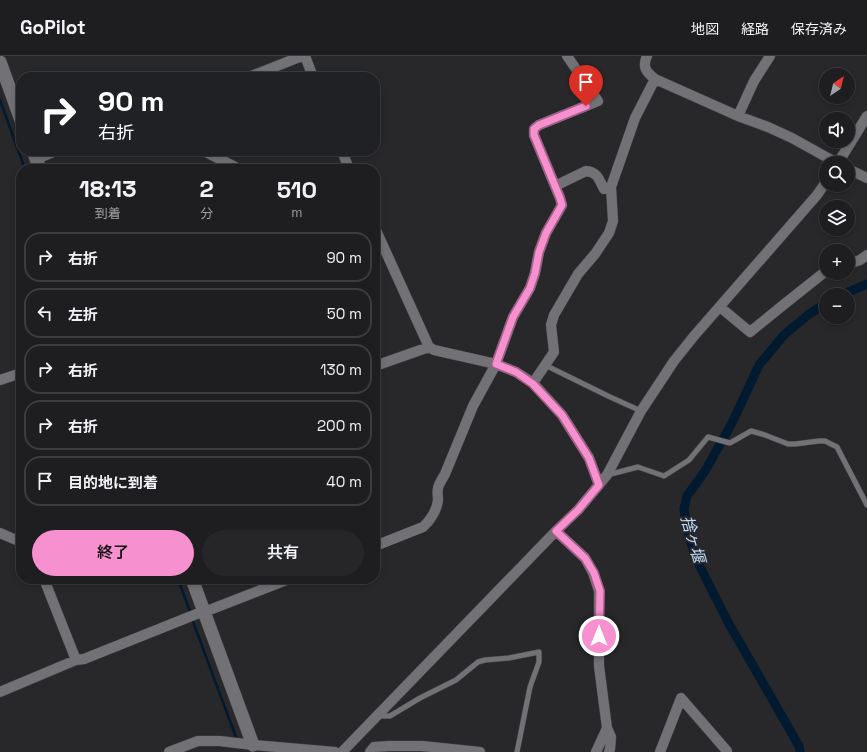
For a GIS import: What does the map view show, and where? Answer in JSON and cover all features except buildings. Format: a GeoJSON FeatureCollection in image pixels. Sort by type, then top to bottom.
{"type":"FeatureCollection","features":[{"type":"Feature","properties":{"kind":"street"},"geometry":{"type":"LineString","coordinates":[[262,72],[304,56],[311,72]]}},
{"type":"Feature","properties":{"kind":"street"},"geometry":{"type":"LineString","coordinates":[[380,544],[423,527],[429,522],[437,506],[437,490],[439,484],[445,474],[473,406],[496,364],[513,317],[530,288],[535,273],[539,252],[546,233],[562,205],[534,135],[534,129],[539,125],[598,101],[567,56]]}},
{"type":"Feature","properties":{"kind":"street"},"geometry":{"type":"LineString","coordinates":[[647,56],[644,67],[648,73],[655,78],[738,116],[792,138],[825,156]]}},
{"type":"Feature","properties":{"kind":"street"},"geometry":{"type":"LineString","coordinates":[[738,116],[754,80],[770,56]]}},
{"type":"Feature","properties":{"kind":"street"},"geometry":{"type":"LineString","coordinates":[[0,62],[3,84],[16,110]]}},
{"type":"Feature","properties":{"kind":"street"},"geometry":{"type":"LineString","coordinates":[[533,384],[554,352],[551,325],[554,315],[578,274],[595,254],[609,233],[613,221],[611,187],[635,118],[655,78]]}},
{"type":"Feature","properties":{"kind":"street"},"geometry":{"type":"LineString","coordinates":[[842,156],[867,116]]}},
{"type":"Feature","properties":{"kind":"street"},"geometry":{"type":"LineString","coordinates":[[214,156],[229,164]]}},
{"type":"Feature","properties":{"kind":"street"},"geometry":{"type":"LineString","coordinates":[[555,186],[586,171],[596,174],[604,189],[611,187]]}},
{"type":"Feature","properties":{"kind":"street"},"geometry":{"type":"LineString","coordinates":[[855,172],[867,178]]}},
{"type":"Feature","properties":{"kind":"street"},"geometry":{"type":"LineString","coordinates":[[169,752],[198,741],[220,741],[341,752],[578,510],[607,475],[641,411],[674,361],[819,192]]}},
{"type":"Feature","properties":{"kind":"street"},"geometry":{"type":"LineString","coordinates":[[380,239],[429,347],[434,350],[496,364],[516,372],[533,384],[562,415],[589,458],[599,485]]}},
{"type":"Feature","properties":{"kind":"street"},"geometry":{"type":"LineString","coordinates":[[855,262],[867,255]]}},
{"type":"Feature","properties":{"kind":"street"},"geometry":{"type":"LineString","coordinates":[[720,307],[750,332],[819,277]]}},
{"type":"Feature","properties":{"kind":"street"},"geometry":{"type":"LineString","coordinates":[[380,364],[429,347]]}},
{"type":"Feature","properties":{"kind":"street"},"geometry":{"type":"LineString","coordinates":[[0,380],[16,375]]}},
{"type":"Feature","properties":{"kind":"street"},"geometry":{"type":"LineString","coordinates":[[556,531],[585,558],[594,573],[600,591],[599,666],[606,728],[611,738],[609,752]]}},
{"type":"Feature","properties":{"kind":"street"},"geometry":{"type":"LineString","coordinates":[[0,533],[16,540]]}},
{"type":"Feature","properties":{"kind":"street"},"geometry":{"type":"LineString","coordinates":[[46,584],[76,660]]}},
{"type":"Feature","properties":{"kind":"street"},"geometry":{"type":"LineString","coordinates":[[194,584],[253,745]]}},
{"type":"Feature","properties":{"kind":"street"},"geometry":{"type":"LineString","coordinates":[[0,692],[76,660],[84,659],[276,584]]}},
{"type":"Feature","properties":{"kind":"street"},"geometry":{"type":"LineString","coordinates":[[660,752],[682,698],[727,752]]}},
{"type":"Feature","properties":{"kind":"street"},"geometry":{"type":"LineString","coordinates":[[596,752],[606,728]]}},
{"type":"Feature","properties":{"kind":"street"},"geometry":{"type":"LineString","coordinates":[[370,752],[374,747],[389,746],[422,746],[480,752]]}},
{"type":"Feature","properties":{"kind":"lane"},"geometry":{"type":"LineString","coordinates":[[545,365],[641,411]]}},
{"type":"Feature","properties":{"kind":"lane"},"geometry":{"type":"LineString","coordinates":[[607,475],[638,467],[664,476],[690,460],[708,437],[730,443],[751,431],[788,444],[819,440],[825,441],[837,447],[867,505]]}},
{"type":"Feature","properties":{"kind":"lane"},"geometry":{"type":"LineString","coordinates":[[377,716],[390,716],[456,680],[478,662],[539,652],[539,662],[530,687],[517,752]]}},
{"type":"Feature","properties":{"kind":"waterway"},"geometry":{"type":"LineString","coordinates":[[0,100],[16,144]]}},
{"type":"Feature","properties":{"kind":"waterway"},"geometry":{"type":"LineString","coordinates":[[20,156],[23,164]]}},
{"type":"Feature","properties":{"kind":"waterway","name":"捨ヶ堰"},"geometry":{"type":"LineString","coordinates":[[855,289],[867,284]]}},
{"type":"Feature","properties":{"kind":"waterway","name":"捨ヶ堰"},"geometry":{"type":"LineString","coordinates":[[800,752],[799,746],[728,622],[696,559],[687,529],[684,509],[687,496],[705,471],[732,423],[759,365],[784,335],[819,308]]}},
{"type":"Feature","properties":{"kind":"waterway"},"geometry":{"type":"LineString","coordinates":[[180,584],[191,614]]}},
{"type":"Feature","properties":{"kind":"waterway"},"geometry":{"type":"LineString","coordinates":[[192,619],[237,740]]}},
{"type":"Feature","properties":{"kind":"route"},"geometry":{"type":"LineString","coordinates":[[586,106],[539,125],[534,129],[534,135],[562,205],[546,233],[539,252],[535,273],[530,288],[513,317],[496,364],[516,372],[533,384],[562,415],[589,458],[599,485],[578,510],[556,531],[585,558],[594,573],[600,591],[599,636]]}}]}
